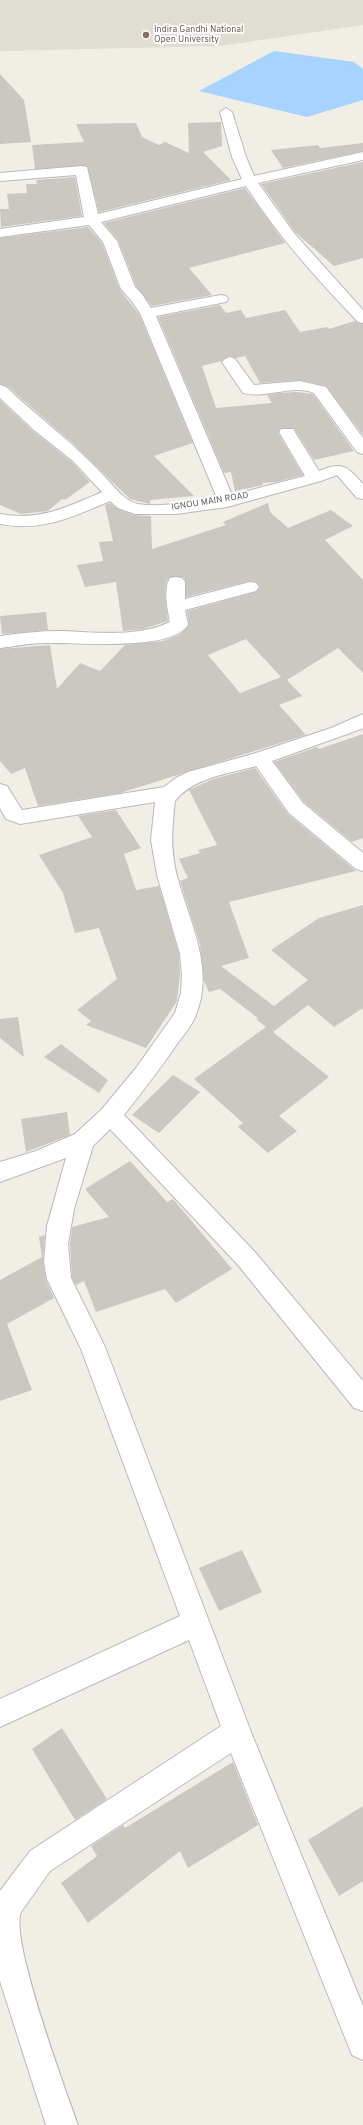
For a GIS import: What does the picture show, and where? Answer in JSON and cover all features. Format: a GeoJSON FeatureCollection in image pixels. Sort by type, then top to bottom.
{"type":"FeatureCollection","features":[{"type":"Feature","properties":{"kind":"street"},"geometry":{"type":"LineString","coordinates":[[226,112],[235,144],[250,181],[322,275],[363,319]]}},
{"type":"Feature","properties":{"kind":"street"},"geometry":{"type":"LineString","coordinates":[[0,232],[92,220],[250,181],[363,156]]}},
{"type":"Feature","properties":{"kind":"street"},"geometry":{"type":"LineString","coordinates":[[0,177],[82,170],[92,220],[110,242],[128,289],[137,297],[147,313],[178,390],[227,502]]}},
{"type":"Feature","properties":{"kind":"street"},"geometry":{"type":"LineString","coordinates":[[147,313],[221,299]]}},
{"type":"Feature","properties":{"kind":"street"},"geometry":{"type":"LineString","coordinates":[[230,362],[249,390],[267,390],[310,384],[320,390],[363,449]]}},
{"type":"Feature","properties":{"kind":"street","name":"IGNOU MAIN ROAD"},"geometry":{"type":"LineString","coordinates":[[0,390],[40,427],[79,458],[112,494],[124,504],[135,509],[176,509],[227,502],[315,478],[335,470],[342,471]]}},
{"type":"Feature","properties":{"kind":"street"},"geometry":{"type":"LineString","coordinates":[[287,432],[315,478]]}},
{"type":"Feature","properties":{"kind":"street"},"geometry":{"type":"LineString","coordinates":[[363,458],[342,471],[363,494]]}},
{"type":"Feature","properties":{"kind":"street"},"geometry":{"type":"LineString","coordinates":[[0,519],[14,523],[44,522],[112,494]]}},
{"type":"Feature","properties":{"kind":"street"},"geometry":{"type":"LineString","coordinates":[[0,642],[44,637],[105,639],[147,635],[170,630],[179,625],[176,607],[176,582]]}},
{"type":"Feature","properties":{"kind":"street"},"geometry":{"type":"LineString","coordinates":[[176,607],[250,587]]}},
{"type":"Feature","properties":{"kind":"street"},"geometry":{"type":"LineString","coordinates":[[0,1172],[43,1158],[83,1141],[110,1115],[144,1074],[185,1016],[192,993],[193,976],[190,954],[167,875],[162,840],[165,799],[169,793],[177,786],[195,777],[260,758],[344,730],[363,720]]}},
{"type":"Feature","properties":{"kind":"street"},"geometry":{"type":"LineString","coordinates":[[260,758],[296,808],[363,864]]}},
{"type":"Feature","properties":{"kind":"street"},"geometry":{"type":"LineString","coordinates":[[0,791],[13,814],[20,817],[169,793]]}},
{"type":"Feature","properties":{"kind":"street"},"geometry":{"type":"LineString","coordinates":[[110,1115],[246,1258],[363,1400]]}},
{"type":"Feature","properties":{"kind":"street"},"geometry":{"type":"LineString","coordinates":[[83,1141],[63,1206],[56,1245],[59,1279],[93,1347],[237,1732],[363,2044]]}},
{"type":"Feature","properties":{"kind":"street"},"geometry":{"type":"LineString","coordinates":[[0,1713],[196,1623]]}},
{"type":"Feature","properties":{"kind":"street"},"geometry":{"type":"LineString","coordinates":[[62,2125],[8,1993],[4,1945],[4,1918],[22,1882],[40,1861],[237,1732]]}},
{"type":"Feature","properties":{"kind":"shaded area","name":"Indira Gandhi National Open University"},"geometry":{"type":"Polygon","coordinates":[[[0,0],[363,0],[363,25],[220,46],[0,51],[0,0]]]}},
{"type":"Feature","properties":{"kind":"water"},"geometry":{"type":"Polygon","coordinates":[[[274,51],[354,62],[363,69],[363,100],[307,117],[199,91],[274,51]]]}},
{"type":"Feature","properties":{"kind":"building"},"geometry":{"type":"Polygon","coordinates":[[[0,74],[24,100],[31,142],[0,144],[0,74]]]}},
{"type":"Feature","properties":{"kind":"building"},"geometry":{"type":"Polygon","coordinates":[[[221,122],[222,146],[203,152],[231,180],[99,212],[87,166],[35,169],[32,145],[84,142],[76,124],[136,123],[142,137],[159,145],[165,142],[189,153],[188,123],[221,122]]]}},
{"type":"Feature","properties":{"kind":"building"},"geometry":{"type":"Polygon","coordinates":[[[363,143],[363,151],[283,168],[271,150],[318,145],[320,148],[363,143]]]}},
{"type":"Feature","properties":{"kind":"building"},"geometry":{"type":"Polygon","coordinates":[[[363,162],[363,258],[334,266],[295,232],[261,184],[363,162]]]}},
{"type":"Feature","properties":{"kind":"building"},"geometry":{"type":"Polygon","coordinates":[[[75,177],[82,216],[1,227],[0,209],[9,209],[7,194],[27,193],[26,184],[37,184],[36,180],[75,177]]]}},
{"type":"Feature","properties":{"kind":"building"},"geometry":{"type":"Polygon","coordinates":[[[245,188],[285,243],[189,268],[212,295],[152,306],[136,286],[118,240],[104,223],[245,188]]]}},
{"type":"Feature","properties":{"kind":"building"},"geometry":{"type":"Polygon","coordinates":[[[88,227],[102,243],[120,290],[139,314],[193,443],[154,456],[194,496],[150,500],[150,504],[130,499],[71,442],[7,386],[0,384],[0,238],[88,227]]]}},
{"type":"Feature","properties":{"kind":"building"},"geometry":{"type":"Polygon","coordinates":[[[220,305],[226,313],[241,310],[246,318],[285,310],[300,332],[327,327],[329,329],[355,321],[363,324],[363,435],[326,386],[300,380],[260,383],[245,356],[236,358],[229,356],[221,361],[202,366],[216,408],[272,403],[267,395],[279,393],[297,392],[313,394],[354,451],[314,460],[294,428],[281,428],[278,433],[303,475],[276,482],[262,483],[263,485],[235,491],[231,472],[224,473],[158,317],[220,305]]]}},
{"type":"Feature","properties":{"kind":"building"},"geometry":{"type":"Polygon","coordinates":[[[0,400],[33,431],[72,462],[90,482],[65,500],[62,499],[48,511],[21,514],[0,505],[0,400]]]}},
{"type":"Feature","properties":{"kind":"building"},"geometry":{"type":"Polygon","coordinates":[[[110,503],[118,509],[134,515],[151,516],[152,549],[226,525],[223,522],[268,503],[270,512],[288,528],[331,510],[353,526],[325,540],[363,580],[363,673],[338,648],[287,680],[302,696],[279,705],[306,735],[120,793],[38,806],[25,768],[11,774],[0,761],[0,649],[50,645],[57,689],[80,663],[100,671],[125,645],[163,641],[179,635],[189,625],[187,611],[256,592],[260,587],[256,582],[250,581],[186,597],[186,582],[183,577],[170,577],[166,582],[165,594],[168,621],[143,629],[123,631],[116,582],[85,587],[77,565],[103,561],[99,542],[113,541],[105,505],[110,503]],[[246,639],[208,655],[240,693],[281,677],[246,639]]]}},
{"type":"Feature","properties":{"kind":"building"},"geometry":{"type":"Polygon","coordinates":[[[46,612],[48,630],[2,634],[0,616],[46,612]]]}},
{"type":"Feature","properties":{"kind":"building"},"geometry":{"type":"Polygon","coordinates":[[[363,734],[363,838],[352,842],[304,802],[274,762],[317,747],[319,749],[363,734]]]}},
{"type":"Feature","properties":{"kind":"building"},"geometry":{"type":"Polygon","coordinates":[[[255,768],[288,814],[356,871],[229,902],[249,958],[221,966],[274,1006],[308,980],[271,950],[319,918],[363,905],[363,1008],[334,1027],[308,1005],[273,1032],[329,1077],[279,1116],[297,1131],[268,1153],[238,1127],[243,1123],[194,1079],[266,1027],[256,1019],[258,1018],[220,989],[209,992],[204,981],[200,945],[180,881],[188,878],[179,859],[200,853],[198,850],[217,845],[189,790],[213,779],[255,768]]]}},
{"type":"Feature","properties":{"kind":"building"},"geometry":{"type":"Polygon","coordinates":[[[116,810],[141,848],[124,854],[136,890],[159,886],[179,954],[180,975],[177,1001],[146,1048],[86,1025],[91,1021],[77,1010],[117,979],[99,928],[75,933],[63,893],[39,855],[92,837],[78,816],[116,810]]]}},
{"type":"Feature","properties":{"kind":"building"},"geometry":{"type":"Polygon","coordinates":[[[18,1017],[24,1057],[0,1038],[0,1019],[18,1017]]]}},
{"type":"Feature","properties":{"kind":"building"},"geometry":{"type":"Polygon","coordinates":[[[61,1044],[108,1080],[99,1093],[44,1057],[61,1044]]]}},
{"type":"Feature","properties":{"kind":"building"},"geometry":{"type":"Polygon","coordinates":[[[173,1075],[200,1092],[159,1133],[132,1115],[173,1075]]]}},
{"type":"Feature","properties":{"kind":"building"},"geometry":{"type":"Polygon","coordinates":[[[67,1112],[70,1135],[26,1152],[21,1119],[67,1112]]]}},
{"type":"Feature","properties":{"kind":"building"},"geometry":{"type":"Polygon","coordinates":[[[130,1161],[167,1202],[173,1199],[232,1269],[176,1303],[165,1289],[96,1312],[84,1281],[76,1285],[72,1278],[70,1244],[72,1227],[109,1217],[85,1189],[130,1161]]]}},
{"type":"Feature","properties":{"kind":"building"},"geometry":{"type":"Polygon","coordinates":[[[45,1235],[43,1262],[46,1280],[54,1298],[7,1324],[32,1390],[0,1401],[0,1280],[42,1257],[39,1237],[45,1235]]]}},
{"type":"Feature","properties":{"kind":"building"},"geometry":{"type":"Polygon","coordinates":[[[242,1550],[262,1592],[219,1611],[199,1568],[242,1550]]]}},
{"type":"Feature","properties":{"kind":"building"},"geometry":{"type":"Polygon","coordinates":[[[62,1728],[107,1799],[75,1820],[32,1749],[62,1728]]]}},
{"type":"Feature","properties":{"kind":"building"},"geometry":{"type":"Polygon","coordinates":[[[233,1762],[258,1825],[188,1868],[180,1851],[88,1923],[61,1883],[97,1856],[91,1846],[123,1825],[125,1828],[233,1762]]]}},
{"type":"Feature","properties":{"kind":"building"},"geometry":{"type":"Polygon","coordinates":[[[363,1806],[363,1881],[339,1896],[308,1840],[363,1806]]]}},
{"type":"Feature","properties":{"kind":"place","name":"Indira Gandhi National Open University"},"geometry":{"type":"Point","coordinates":[146,35]}}]}
